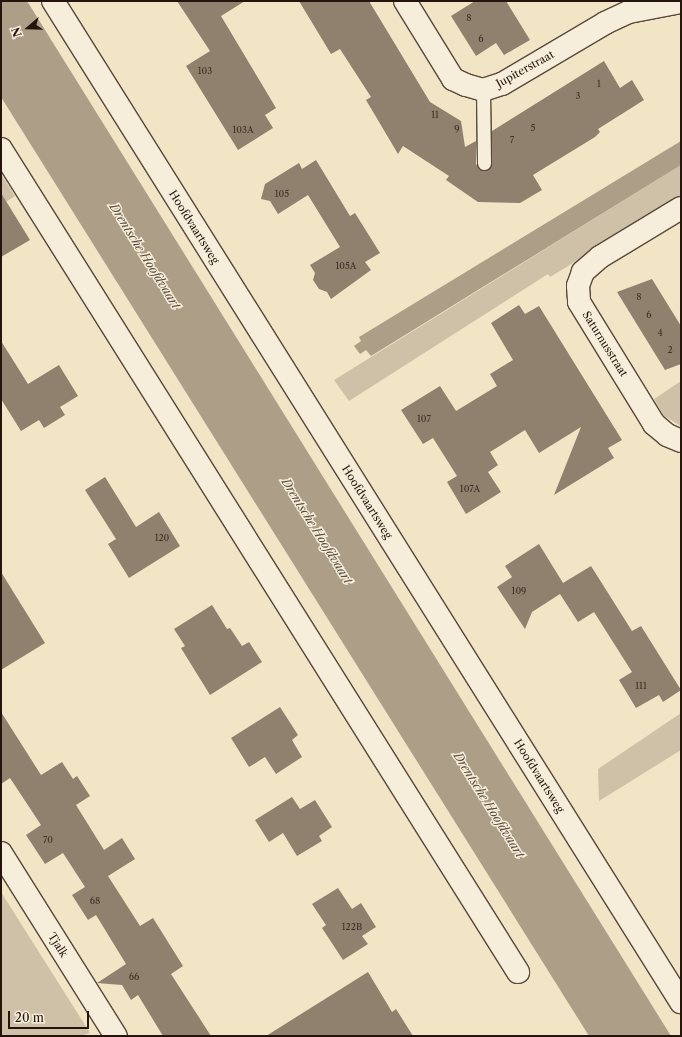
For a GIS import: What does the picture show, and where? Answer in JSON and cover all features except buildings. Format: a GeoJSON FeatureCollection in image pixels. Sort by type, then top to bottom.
{"type":"FeatureCollection","features":[{"type":"Feature","properties":{"kind":"street","name":"Hoofdvaartsweg"},"geometry":{"type":"LineString","coordinates":[[53,1],[681,1002]]}},
{"type":"Feature","properties":{"kind":"street","name":"Jupiterstraat"},"geometry":{"type":"LineString","coordinates":[[405,1],[453,79],[466,85],[484,90],[502,84],[605,23],[629,12],[681,2]]}},
{"type":"Feature","properties":{"kind":"street"},"geometry":{"type":"LineString","coordinates":[[1,149],[518,972]]}},
{"type":"Feature","properties":{"kind":"street","name":"Saturnusstraat"},"geometry":{"type":"LineString","coordinates":[[681,208],[600,256],[583,272],[578,286],[579,302],[654,424],[667,435],[681,441]]}},
{"type":"Feature","properties":{"kind":"street","name":"Tjalk"},"geometry":{"type":"LineString","coordinates":[[1,853],[113,1035]]}},
{"type":"Feature","properties":{"kind":"lane"},"geometry":{"type":"LineString","coordinates":[[484,90],[484,163]]}},
{"type":"Feature","properties":{"kind":"shaded area"},"geometry":{"type":"Polygon","coordinates":[[[681,165],[681,197],[550,277],[548,274],[349,401],[334,380],[681,165]]]}},
{"type":"Feature","properties":{"kind":"shaded area"},"geometry":{"type":"Polygon","coordinates":[[[1,174],[15,196],[1,205],[1,174]]]}},
{"type":"Feature","properties":{"kind":"shaded area"},"geometry":{"type":"Polygon","coordinates":[[[681,381],[681,426],[664,416],[654,399],[681,381]]]}},
{"type":"Feature","properties":{"kind":"shaded area"},"geometry":{"type":"Polygon","coordinates":[[[681,713],[681,750],[599,801],[598,769],[681,713]]]}},
{"type":"Feature","properties":{"kind":"shaded area"},"geometry":{"type":"Polygon","coordinates":[[[1,892],[90,1033],[80,1036],[1,1036],[1,892]]]}},
{"type":"Feature","properties":{"kind":"water","name":"Drentsche Hoofdvaart"},"geometry":{"type":"Polygon","coordinates":[[[1,1],[27,1],[671,1036],[589,1036],[1,97],[1,1]]]}},
{"type":"Feature","properties":{"kind":"water"},"geometry":{"type":"Polygon","coordinates":[[[681,141],[681,165],[371,356],[366,350],[360,354],[354,346],[361,341],[359,337],[681,141]]]}}]}
